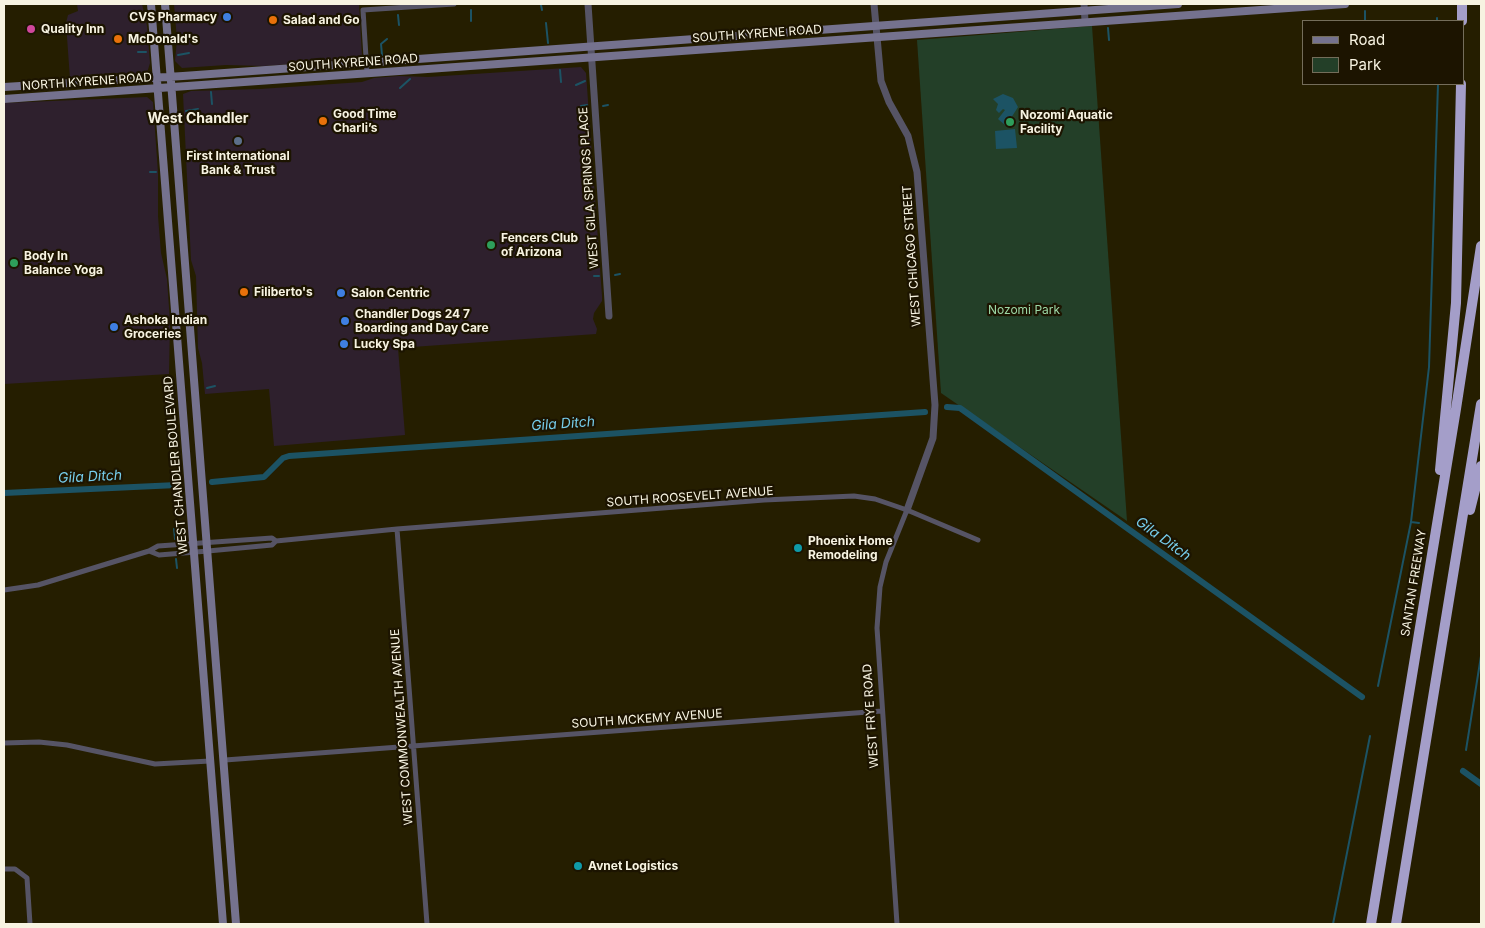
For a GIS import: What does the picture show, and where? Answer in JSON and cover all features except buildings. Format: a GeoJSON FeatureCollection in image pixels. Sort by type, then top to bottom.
{"type":"FeatureCollection","features":[{"type":"Feature","properties":{"kind":"highway"},"geometry":{"type":"LineString","coordinates":[[1462,4],[1462,20]]}},
{"type":"Feature","properties":{"kind":"highway"},"geometry":{"type":"LineString","coordinates":[[1435,531],[1456,303],[1461,85]]}},
{"type":"Feature","properties":{"kind":"highway","name":"SANTAN FREEWAY"},"geometry":{"type":"LineString","coordinates":[[1371,924],[1481,246]]}},
{"type":"Feature","properties":{"kind":"highway"},"geometry":{"type":"LineString","coordinates":[[1396,924],[1481,404]]}},
{"type":"Feature","properties":{"kind":"highway"},"geometry":{"type":"LineString","coordinates":[[1455,566],[1481,466]]}},
{"type":"Feature","properties":{"kind":"main road","name":"WEST CHANDLER BOULEVARD"},"geometry":{"type":"LineString","coordinates":[[151,4],[223,924]]}},
{"type":"Feature","properties":{"kind":"main road","name":"WEST CHANDLER BOULEVARD"},"geometry":{"type":"LineString","coordinates":[[165,4],[225,760],[236,924]]}},
{"type":"Feature","properties":{"kind":"main road","name":"SOUTH KYRENE ROAD"},"geometry":{"type":"LineString","coordinates":[[171,77],[876,26],[1084,8],[1178,4]]}},
{"type":"Feature","properties":{"kind":"main road","name":"SOUTH KYRENE ROAD"},"geometry":{"type":"LineString","coordinates":[[172,88],[1085,21],[1345,4]]}},
{"type":"Feature","properties":{"kind":"main road"},"geometry":{"type":"LineString","coordinates":[[273,70],[287,73],[295,79]]}},
{"type":"Feature","properties":{"kind":"main road","name":"NORTH KYRENE ROAD"},"geometry":{"type":"LineString","coordinates":[[4,87],[171,77]]}},
{"type":"Feature","properties":{"kind":"main road","name":"NORTH KYRENE ROAD"},"geometry":{"type":"LineString","coordinates":[[4,99],[172,88]]}},
{"type":"Feature","properties":{"kind":"street"},"geometry":{"type":"LineString","coordinates":[[367,73],[363,10],[398,6],[454,4]]}},
{"type":"Feature","properties":{"kind":"street","name":"WEST GILA SPRINGS PLACE"},"geometry":{"type":"LineString","coordinates":[[588,4],[609,316]]}},
{"type":"Feature","properties":{"kind":"street","name":"WEST CHICAGO STREET"},"geometry":{"type":"LineString","coordinates":[[874,4],[881,81],[889,102],[908,136],[917,172],[935,405],[933,438],[907,510]]}},
{"type":"Feature","properties":{"kind":"street"},"geometry":{"type":"LineString","coordinates":[[1084,8],[1085,21]]}},
{"type":"Feature","properties":{"kind":"street","name":"SOUTH ROOSEVELT AVENUE"},"geometry":{"type":"LineString","coordinates":[[194,548],[272,545],[276,541],[397,529],[767,500],[854,496],[875,499],[907,510],[978,540]]}},
{"type":"Feature","properties":{"kind":"street","name":"WEST FRYE ROAD"},"geometry":{"type":"LineString","coordinates":[[898,924],[877,628],[880,587],[886,562],[907,510]]}},
{"type":"Feature","properties":{"kind":"street","name":"WEST COMMONWEALTH AVENUE"},"geometry":{"type":"LineString","coordinates":[[397,529],[427,924]]}},
{"type":"Feature","properties":{"kind":"street"},"geometry":{"type":"LineString","coordinates":[[4,590],[38,585],[149,552],[158,546],[194,548]]}},
{"type":"Feature","properties":{"kind":"street"},"geometry":{"type":"LineString","coordinates":[[149,552],[159,555],[194,548]]}},
{"type":"Feature","properties":{"kind":"street","name":"SOUTH MCKEMY AVENUE"},"geometry":{"type":"LineString","coordinates":[[225,760],[882,711]]}},
{"type":"Feature","properties":{"kind":"street"},"geometry":{"type":"LineString","coordinates":[[4,743],[39,742],[67,745],[155,764],[210,761]]}},
{"type":"Feature","properties":{"kind":"street"},"geometry":{"type":"LineString","coordinates":[[4,869],[15,869],[27,878],[30,924]]}},
{"type":"Feature","properties":{"kind":"shaded area"},"geometry":{"type":"Polygon","coordinates":[[[77,4],[142,4],[147,26],[150,63],[147,73],[142,75],[116,73],[83,75],[70,79],[66,23],[68,15],[78,11],[77,4]]]}},
{"type":"Feature","properties":{"kind":"shaded area"},"geometry":{"type":"Polygon","coordinates":[[[174,4],[359,4],[362,56],[357,59],[264,66],[226,65],[182,68],[175,61],[177,40],[174,4]]]}},
{"type":"Feature","properties":{"kind":"shaded area"},"geometry":{"type":"Polygon","coordinates":[[[581,67],[586,73],[602,296],[602,301],[594,313],[593,319],[597,329],[596,334],[398,348],[405,435],[274,446],[269,389],[205,394],[202,363],[198,348],[196,276],[191,260],[183,94],[191,91],[260,89],[362,82],[374,78],[399,76],[428,77],[581,67]]]}},
{"type":"Feature","properties":{"kind":"shaded area"},"geometry":{"type":"Polygon","coordinates":[[[147,97],[153,102],[158,173],[158,216],[161,253],[167,279],[170,322],[169,374],[4,384],[4,103],[147,97]]]}},
{"type":"Feature","properties":{"kind":"green space","name":"Nozomi Park"},"geometry":{"type":"Polygon","coordinates":[[[1092,26],[1127,521],[941,393],[917,40],[1092,26]]]}},
{"type":"Feature","properties":{"kind":"water"},"geometry":{"type":"Polygon","coordinates":[[[1003,94],[1013,98],[1018,107],[1006,126],[998,119],[1005,110],[1003,109],[999,113],[996,110],[998,104],[993,99],[1003,94]]]}},
{"type":"Feature","properties":{"kind":"water"},"geometry":{"type":"Polygon","coordinates":[[[1015,129],[1017,148],[996,149],[995,131],[1015,129]]]}},
{"type":"Feature","properties":{"kind":"waterway"},"geometry":{"type":"LineString","coordinates":[[541,5],[542,10]]}},
{"type":"Feature","properties":{"kind":"waterway"},"geometry":{"type":"LineString","coordinates":[[471,10],[471,21]]}},
{"type":"Feature","properties":{"kind":"waterway"},"geometry":{"type":"LineString","coordinates":[[1365,11],[1365,20]]}},
{"type":"Feature","properties":{"kind":"waterway"},"geometry":{"type":"LineString","coordinates":[[398,15],[399,25]]}},
{"type":"Feature","properties":{"kind":"waterway"},"geometry":{"type":"LineString","coordinates":[[546,23],[548,43]]}},
{"type":"Feature","properties":{"kind":"waterway"},"geometry":{"type":"LineString","coordinates":[[1108,28],[1109,40]]}},
{"type":"Feature","properties":{"kind":"waterway"},"geometry":{"type":"LineString","coordinates":[[382,55],[381,44],[387,39]]}},
{"type":"Feature","properties":{"kind":"waterway"},"geometry":{"type":"LineString","coordinates":[[138,52],[146,52]]}},
{"type":"Feature","properties":{"kind":"waterway"},"geometry":{"type":"LineString","coordinates":[[178,55],[189,53]]}},
{"type":"Feature","properties":{"kind":"waterway"},"geometry":{"type":"LineString","coordinates":[[560,70],[561,82]]}},
{"type":"Feature","properties":{"kind":"waterway"},"geometry":{"type":"LineString","coordinates":[[400,88],[410,79]]}},
{"type":"Feature","properties":{"kind":"waterway"},"geometry":{"type":"LineString","coordinates":[[576,85],[585,81]]}},
{"type":"Feature","properties":{"kind":"waterway"},"geometry":{"type":"LineString","coordinates":[[1378,686],[1411,522],[1429,367],[1438,85]]}},
{"type":"Feature","properties":{"kind":"waterway"},"geometry":{"type":"LineString","coordinates":[[211,92],[212,104]]}},
{"type":"Feature","properties":{"kind":"waterway"},"geometry":{"type":"LineString","coordinates":[[581,106],[587,105]]}},
{"type":"Feature","properties":{"kind":"waterway"},"geometry":{"type":"LineString","coordinates":[[603,106],[608,105]]}},
{"type":"Feature","properties":{"kind":"waterway"},"geometry":{"type":"LineString","coordinates":[[186,111],[198,109]]}},
{"type":"Feature","properties":{"kind":"waterway"},"geometry":{"type":"LineString","coordinates":[[150,172],[156,172]]}},
{"type":"Feature","properties":{"kind":"waterway"},"geometry":{"type":"LineString","coordinates":[[615,275],[620,274]]}},
{"type":"Feature","properties":{"kind":"waterway"},"geometry":{"type":"LineString","coordinates":[[594,276],[599,276]]}},
{"type":"Feature","properties":{"kind":"waterway"},"geometry":{"type":"LineString","coordinates":[[207,388],[215,386]]}},
{"type":"Feature","properties":{"kind":"waterway","name":"Gila Ditch"},"geometry":{"type":"LineString","coordinates":[[947,407],[960,408],[1362,697]]}},
{"type":"Feature","properties":{"kind":"waterway","name":"Gila Ditch"},"geometry":{"type":"LineString","coordinates":[[212,482],[264,477],[283,458],[289,456],[925,412]]}},
{"type":"Feature","properties":{"kind":"waterway","name":"Gila Ditch"},"geometry":{"type":"LineString","coordinates":[[4,493],[177,485]]}},
{"type":"Feature","properties":{"kind":"waterway"},"geometry":{"type":"LineString","coordinates":[[1411,522],[1419,523]]}},
{"type":"Feature","properties":{"kind":"waterway"},"geometry":{"type":"LineString","coordinates":[[174,529],[175,539]]}},
{"type":"Feature","properties":{"kind":"waterway"},"geometry":{"type":"LineString","coordinates":[[176,559],[177,568]]}},
{"type":"Feature","properties":{"kind":"waterway"},"geometry":{"type":"LineString","coordinates":[[1466,750],[1481,656]]}},
{"type":"Feature","properties":{"kind":"waterway"},"geometry":{"type":"LineString","coordinates":[[1333,924],[1370,736]]}},
{"type":"Feature","properties":{"kind":"waterway","name":"Gila Ditch"},"geometry":{"type":"LineString","coordinates":[[1463,771],[1481,784]]}},
{"type":"Feature","properties":{"kind":"place","name":"CVS Pharmacy"},"geometry":{"type":"Point","coordinates":[227,17]}},
{"type":"Feature","properties":{"kind":"place","name":"Salad and Go"},"geometry":{"type":"Point","coordinates":[273,20]}},
{"type":"Feature","properties":{"kind":"place","name":"Quality Inn"},"geometry":{"type":"Point","coordinates":[31,29]}},
{"type":"Feature","properties":{"kind":"place","name":"McDonald's"},"geometry":{"type":"Point","coordinates":[118,39]}},
{"type":"Feature","properties":{"kind":"place","name":"Good Time Charli’s"},"geometry":{"type":"Point","coordinates":[323,121]}},
{"type":"Feature","properties":{"kind":"place","name":"Nozomi Aquatic Facility"},"geometry":{"type":"Point","coordinates":[1010,122]}},
{"type":"Feature","properties":{"kind":"place","name":"First International Bank & Trust"},"geometry":{"type":"Point","coordinates":[238,141]}},
{"type":"Feature","properties":{"kind":"place","name":"Fencers Club of Arizona"},"geometry":{"type":"Point","coordinates":[491,245]}},
{"type":"Feature","properties":{"kind":"place","name":"Body In Balance Yoga"},"geometry":{"type":"Point","coordinates":[14,263]}},
{"type":"Feature","properties":{"kind":"place","name":"Filiberto's"},"geometry":{"type":"Point","coordinates":[244,292]}},
{"type":"Feature","properties":{"kind":"place","name":"Salon Centric"},"geometry":{"type":"Point","coordinates":[341,293]}},
{"type":"Feature","properties":{"kind":"place","name":"Chandler Dogs 24 7 Boarding and Day Care"},"geometry":{"type":"Point","coordinates":[345,321]}},
{"type":"Feature","properties":{"kind":"place","name":"Ashoka Indian Groceries"},"geometry":{"type":"Point","coordinates":[114,327]}},
{"type":"Feature","properties":{"kind":"place","name":"Lucky Spa"},"geometry":{"type":"Point","coordinates":[344,344]}},
{"type":"Feature","properties":{"kind":"place","name":"Phoenix Home Remodeling"},"geometry":{"type":"Point","coordinates":[798,548]}},
{"type":"Feature","properties":{"kind":"place","name":"Avnet Logistics"},"geometry":{"type":"Point","coordinates":[578,866]}},
{"type":"Feature","properties":{"kind":"district","name":"West Chandler"},"geometry":{"type":"Point","coordinates":[198,119]}}]}
